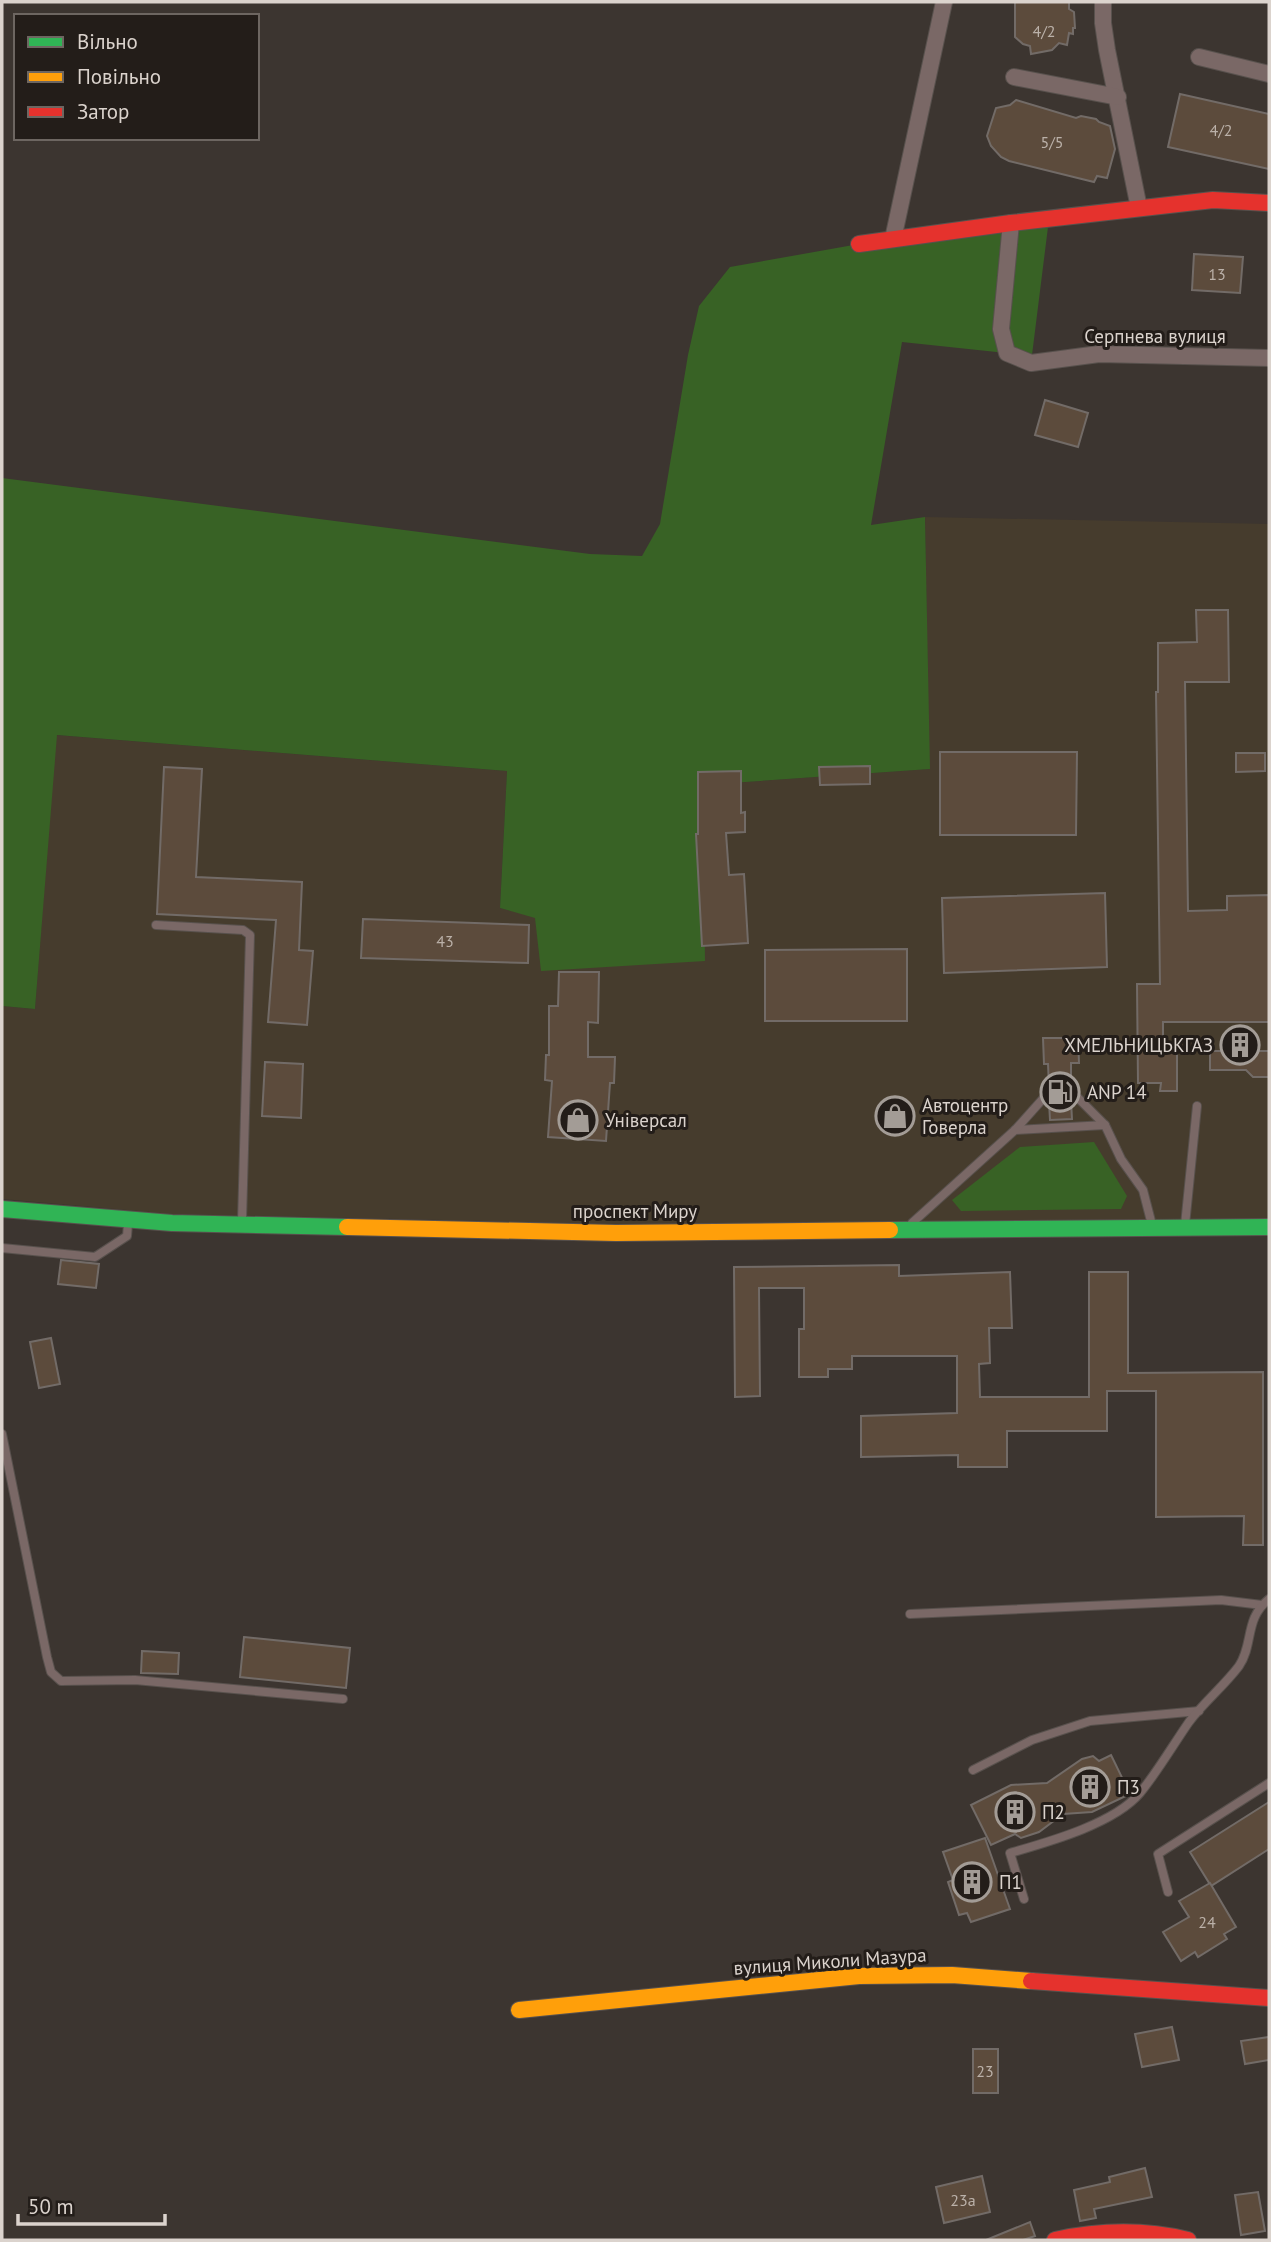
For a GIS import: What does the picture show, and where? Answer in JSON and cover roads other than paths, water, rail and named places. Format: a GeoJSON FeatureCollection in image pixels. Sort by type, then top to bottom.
{"type":"FeatureCollection","features":[{"type":"Feature","properties":{"kind":"street"},"geometry":{"type":"LineString","coordinates":[[894,239],[944,2]]}},
{"type":"Feature","properties":{"kind":"street"},"geometry":{"type":"LineString","coordinates":[[1103,2],[1103,23],[1139,208]]}},
{"type":"Feature","properties":{"kind":"street"},"geometry":{"type":"LineString","coordinates":[[1199,57],[1269,74]]}},
{"type":"Feature","properties":{"kind":"street"},"geometry":{"type":"LineString","coordinates":[[1014,76],[1118,97]]}},
{"type":"Feature","properties":{"kind":"street"},"geometry":{"type":"LineString","coordinates":[[859,244],[1213,200],[1269,203]]}},
{"type":"Feature","properties":{"kind":"street","name":"Серпнева вулиця"},"geometry":{"type":"LineString","coordinates":[[1011,223],[1001,329],[1006,353],[1031,363],[1099,354],[1269,358]]}},
{"type":"Feature","properties":{"kind":"street","name":"проспект Миру"},"geometry":{"type":"LineString","coordinates":[[2,1209],[128,1219],[242,1224],[617,1233],[1269,1227]]}},
{"type":"Feature","properties":{"kind":"street","name":"вулиця Миколи Мазура"},"geometry":{"type":"LineString","coordinates":[[519,2010],[859,1976],[952,1975],[1269,1998]]}},
{"type":"Feature","properties":{"kind":"street"},"geometry":{"type":"LineString","coordinates":[[1055,2240],[1098,2231],[1135,2231],[1188,2240]]}},
{"type":"Feature","properties":{"kind":"lane"},"geometry":{"type":"LineString","coordinates":[[156,925],[243,930],[250,935],[242,1224]]}},
{"type":"Feature","properties":{"kind":"lane"},"geometry":{"type":"LineString","coordinates":[[1071,1091],[1105,1125],[1121,1159],[1143,1190],[1153,1228]]}},
{"type":"Feature","properties":{"kind":"lane"},"geometry":{"type":"LineString","coordinates":[[905,1230],[1015,1130],[1049,1092]]}},
{"type":"Feature","properties":{"kind":"lane"},"geometry":{"type":"LineString","coordinates":[[1184,1228],[1197,1106]]}},
{"type":"Feature","properties":{"kind":"lane"},"geometry":{"type":"LineString","coordinates":[[1015,1130],[1105,1125]]}},
{"type":"Feature","properties":{"kind":"lane"},"geometry":{"type":"LineString","coordinates":[[2,1248],[95,1257],[127,1236],[128,1219]]}},
{"type":"Feature","properties":{"kind":"lane"},"geometry":{"type":"LineString","coordinates":[[2,1434],[47,1657],[51,1672],[61,1681],[135,1680],[343,1699]]}},
{"type":"Feature","properties":{"kind":"lane"},"geometry":{"type":"LineString","coordinates":[[910,1614],[1222,1601],[1266,1602]]}},
{"type":"Feature","properties":{"kind":"lane"},"geometry":{"type":"LineString","coordinates":[[1024,1899],[1010,1853],[1049,1842],[1117,1814],[1139,1794],[1199,1712],[1241,1663],[1252,1620],[1266,1602]]}},
{"type":"Feature","properties":{"kind":"lane"},"geometry":{"type":"LineString","coordinates":[[973,1770],[1032,1740],[1090,1721],[1199,1712]]}},
{"type":"Feature","properties":{"kind":"lane"},"geometry":{"type":"LineString","coordinates":[[1168,1892],[1157,1854],[1269,1783]]}},
{"type":"Feature","properties":{"kind":"place","name":"ХМЕЛЬНИЦЬКГАЗ"},"geometry":{"type":"Point","coordinates":[1240,1045]}},
{"type":"Feature","properties":{"kind":"place","name":"ANP 14"},"geometry":{"type":"Point","coordinates":[1060,1092]}},
{"type":"Feature","properties":{"kind":"place","name":"Автоцентр Говерла"},"geometry":{"type":"Point","coordinates":[895,1116]}},
{"type":"Feature","properties":{"kind":"place","name":"Універсал"},"geometry":{"type":"Point","coordinates":[578,1120]}},
{"type":"Feature","properties":{"kind":"place","name":"П3"},"geometry":{"type":"Point","coordinates":[1090,1787]}},
{"type":"Feature","properties":{"kind":"place","name":"П2"},"geometry":{"type":"Point","coordinates":[1015,1812]}},
{"type":"Feature","properties":{"kind":"place","name":"П1"},"geometry":{"type":"Point","coordinates":[972,1882]}}]}
